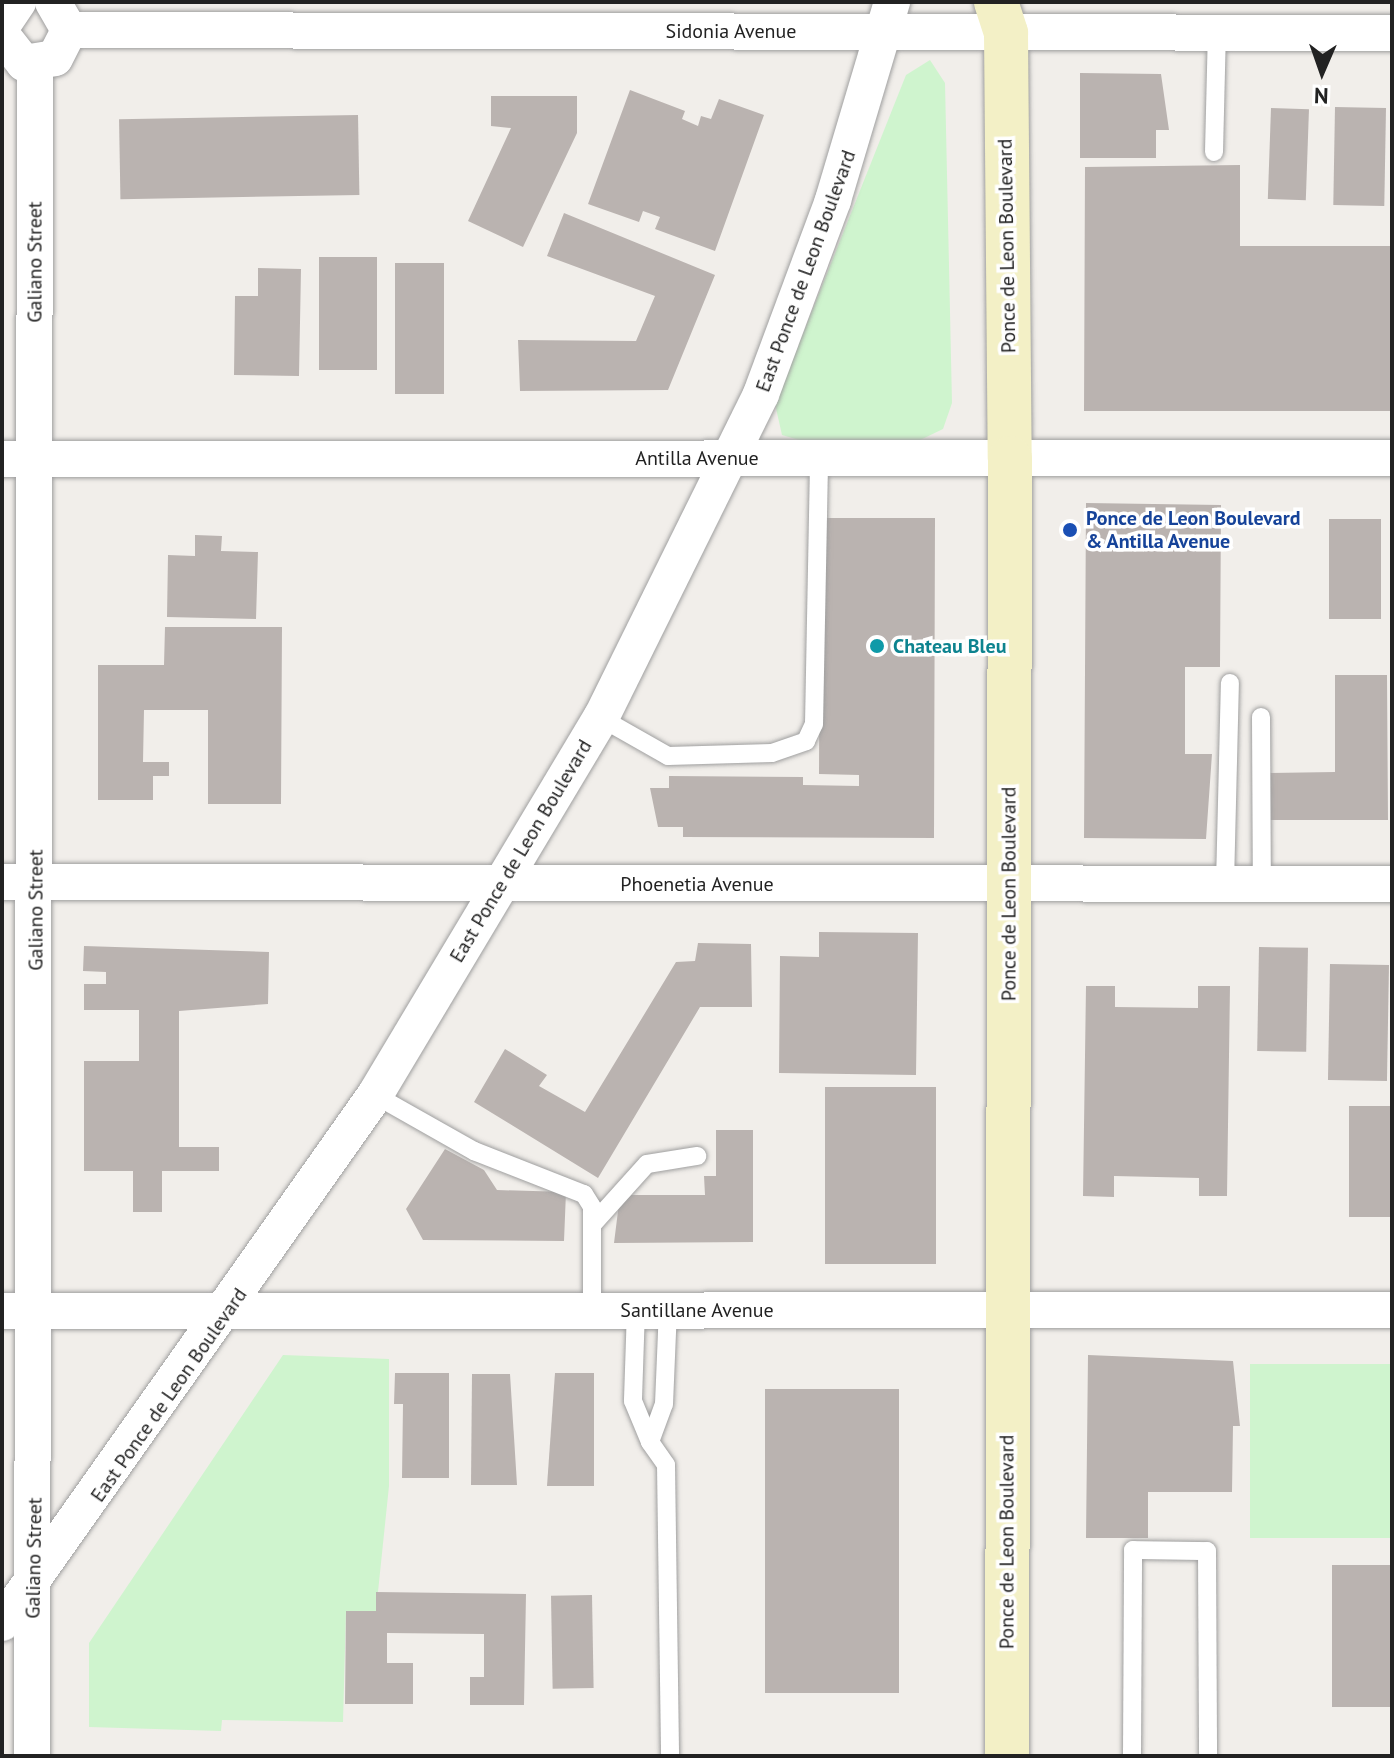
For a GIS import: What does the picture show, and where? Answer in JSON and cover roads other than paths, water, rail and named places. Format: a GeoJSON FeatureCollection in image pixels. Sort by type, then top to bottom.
{"type":"FeatureCollection","features":[{"type":"Feature","properties":{"kind":"street"},"geometry":{"type":"LineString","coordinates":[[2,26],[18,2]]}},
{"type":"Feature","properties":{"kind":"street","name":"Sidonia Avenue"},"geometry":{"type":"LineString","coordinates":[[61,16],[890,17],[1006,12],[1217,33],[1392,33]]}},
{"type":"Feature","properties":{"kind":"street","name":"Ponce de Leon Boulevard"},"geometry":{"type":"LineString","coordinates":[[1006,12],[1010,458],[1007,1756]]}},
{"type":"Feature","properties":{"kind":"street"},"geometry":{"type":"LineString","coordinates":[[2,35],[15,58],[35,65],[63,51],[61,16]]}},
{"type":"Feature","properties":{"kind":"street","name":"East Ponce de Leon Boulevard"},"geometry":{"type":"LineString","coordinates":[[2,1623],[34,1585],[229,1310],[375,1095],[601,718],[731,458],[805,280],[890,17]]}},
{"type":"Feature","properties":{"kind":"street","name":"Galiano Street"},"geometry":{"type":"LineString","coordinates":[[32,1756],[34,1585],[19,1311],[19,459],[35,65]]}},
{"type":"Feature","properties":{"kind":"street","name":"Antilla Avenue"},"geometry":{"type":"LineString","coordinates":[[19,459],[1392,458]]}},
{"type":"Feature","properties":{"kind":"street","name":"Phoenetia Avenue"},"geometry":{"type":"LineString","coordinates":[[19,882],[1392,884]]}},
{"type":"Feature","properties":{"kind":"street","name":"Santillane Avenue"},"geometry":{"type":"LineString","coordinates":[[19,1311],[1392,1310]]}},
{"type":"Feature","properties":{"kind":"lane"},"geometry":{"type":"LineString","coordinates":[[1214,152],[1217,33]]}},
{"type":"Feature","properties":{"kind":"lane"},"geometry":{"type":"LineString","coordinates":[[601,718],[668,756],[772,753],[806,741],[814,724],[819,458]]}},
{"type":"Feature","properties":{"kind":"lane"},"geometry":{"type":"LineString","coordinates":[[1225,884],[1230,683]]}},
{"type":"Feature","properties":{"kind":"lane"},"geometry":{"type":"LineString","coordinates":[[1261,717],[1262,884]]}},
{"type":"Feature","properties":{"kind":"lane"},"geometry":{"type":"LineString","coordinates":[[375,1095],[474,1151],[584,1194],[592,1225],[592,1309]]}},
{"type":"Feature","properties":{"kind":"lane"},"geometry":{"type":"LineString","coordinates":[[592,1225],[647,1164],[697,1156]]}},
{"type":"Feature","properties":{"kind":"lane"},"geometry":{"type":"LineString","coordinates":[[652,1309],[633,1401],[650,1442],[666,1465],[670,1756]]}},
{"type":"Feature","properties":{"kind":"lane"},"geometry":{"type":"LineString","coordinates":[[650,1442],[664,1404],[652,1309]]}},
{"type":"Feature","properties":{"kind":"lane"},"geometry":{"type":"LineString","coordinates":[[1132,1756],[1133,1550],[1207,1551],[1208,1756]]}},
{"type":"Feature","properties":{"kind":"place","name":"Ponce de Leon Boulevard & Antilla Avenue"},"geometry":{"type":"Point","coordinates":[1070,530]}},
{"type":"Feature","properties":{"kind":"place","name":"Chateau Bleu"},"geometry":{"type":"Point","coordinates":[877,646]}}]}
